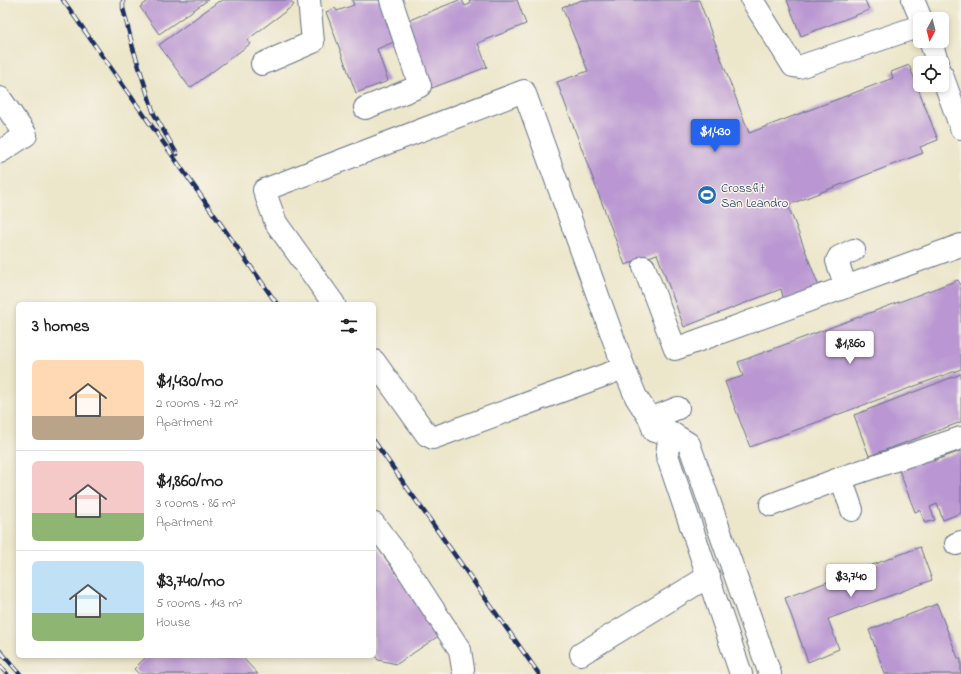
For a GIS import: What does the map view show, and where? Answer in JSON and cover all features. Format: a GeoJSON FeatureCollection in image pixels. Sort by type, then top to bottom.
{"type":"FeatureCollection","features":[{"type":"Feature","properties":{"kind":"street"},"geometry":{"type":"LineString","coordinates":[[262,64],[314,42],[309,0]]}},
{"type":"Feature","properties":{"kind":"street"},"geometry":{"type":"LineString","coordinates":[[365,108],[420,86],[391,0]]}},
{"type":"Feature","properties":{"kind":"street"},"geometry":{"type":"LineString","coordinates":[[752,0],[792,66],[800,67],[913,28]]}},
{"type":"Feature","properties":{"kind":"street"},"geometry":{"type":"LineString","coordinates":[[913,0],[918,12]]}},
{"type":"Feature","properties":{"kind":"street"},"geometry":{"type":"LineString","coordinates":[[333,302],[276,223],[264,190],[524,91],[624,368],[636,397],[650,418],[656,436],[670,432],[689,444],[770,674]]}},
{"type":"Feature","properties":{"kind":"street"},"geometry":{"type":"LineString","coordinates":[[948,92],[961,128]]}},
{"type":"Feature","properties":{"kind":"street"},"geometry":{"type":"LineString","coordinates":[[0,98],[26,135],[0,152]]}},
{"type":"Feature","properties":{"kind":"street"},"geometry":{"type":"LineString","coordinates":[[644,267],[675,349],[961,245]]}},
{"type":"Feature","properties":{"kind":"street"},"geometry":{"type":"LineString","coordinates":[[846,287],[837,261],[839,257],[854,250]]}},
{"type":"Feature","properties":{"kind":"street"},"geometry":{"type":"LineString","coordinates":[[376,364],[427,435],[432,438],[624,368]]}},
{"type":"Feature","properties":{"kind":"street"},"geometry":{"type":"LineString","coordinates":[[650,418],[678,408]]}},
{"type":"Feature","properties":{"kind":"street"},"geometry":{"type":"LineString","coordinates":[[670,432],[667,455],[741,674]]}},
{"type":"Feature","properties":{"kind":"street"},"geometry":{"type":"LineString","coordinates":[[771,505],[841,478],[961,438]]}},
{"type":"Feature","properties":{"kind":"street"},"geometry":{"type":"LineString","coordinates":[[841,478],[852,510]]}},
{"type":"Feature","properties":{"kind":"street"},"geometry":{"type":"LineString","coordinates":[[376,527],[400,558],[460,650],[463,670]]}},
{"type":"Feature","properties":{"kind":"street"},"geometry":{"type":"LineString","coordinates":[[581,654],[709,576]]}},
{"type":"Feature","properties":{"kind":"building"},"geometry":{"type":"Polygon","coordinates":[[[146,0],[208,0],[159,34],[140,7],[147,2],[146,0]]]}},
{"type":"Feature","properties":{"kind":"building"},"geometry":{"type":"Polygon","coordinates":[[[223,0],[290,0],[294,5],[247,40],[250,44],[190,88],[159,45],[219,1],[220,2],[223,0]]]}},
{"type":"Feature","properties":{"kind":"building"},"geometry":{"type":"Polygon","coordinates":[[[352,0],[386,0],[401,39],[377,49],[388,81],[356,93],[326,12],[335,8],[337,11],[354,5],[352,0]]]}},
{"type":"Feature","properties":{"kind":"building"},"geometry":{"type":"Polygon","coordinates":[[[462,0],[465,6],[470,4],[469,0],[517,0],[526,24],[478,43],[487,67],[432,88],[407,21],[462,0]]]}},
{"type":"Feature","properties":{"kind":"building"},"geometry":{"type":"Polygon","coordinates":[[[582,0],[699,0],[749,133],[893,78],[891,72],[909,65],[913,75],[913,92],[919,92],[938,140],[920,147],[923,153],[788,205],[819,287],[784,301],[781,289],[684,327],[657,254],[625,265],[557,82],[588,71],[562,7],[582,0]]]}},
{"type":"Feature","properties":{"kind":"building"},"geometry":{"type":"Polygon","coordinates":[[[787,0],[865,0],[869,10],[801,36],[787,0]]]}},
{"type":"Feature","properties":{"kind":"building"},"geometry":{"type":"Polygon","coordinates":[[[958,280],[961,284],[961,369],[750,447],[725,382],[743,376],[738,362],[958,280]]]}},
{"type":"Feature","properties":{"kind":"building"},"geometry":{"type":"Polygon","coordinates":[[[961,374],[961,422],[869,456],[854,415],[961,374]]]}},
{"type":"Feature","properties":{"kind":"building"},"geometry":{"type":"Polygon","coordinates":[[[929,450],[933,461],[961,451],[961,513],[943,520],[937,504],[930,507],[935,520],[925,523],[920,510],[915,512],[896,462],[929,450]]]}},
{"type":"Feature","properties":{"kind":"building"},"geometry":{"type":"Polygon","coordinates":[[[376,545],[440,635],[397,664],[378,660],[376,657],[376,545]]]}},
{"type":"Feature","properties":{"kind":"building"},"geometry":{"type":"Polygon","coordinates":[[[920,547],[932,580],[828,619],[839,649],[808,662],[785,598],[920,547]]]}},
{"type":"Feature","properties":{"kind":"building"},"geometry":{"type":"Polygon","coordinates":[[[937,604],[958,658],[960,658],[961,674],[885,674],[869,630],[937,604]]]}},
{"type":"Feature","properties":{"kind":"building"},"geometry":{"type":"Polygon","coordinates":[[[145,658],[243,658],[258,674],[139,674],[134,669],[145,658]]]}},
{"type":"Feature","properties":{"kind":"railway"},"geometry":{"type":"LineString","coordinates":[[63,0],[276,302]]}},
{"type":"Feature","properties":{"kind":"railway"},"geometry":{"type":"LineString","coordinates":[[123,0],[123,8],[133,48],[154,114],[177,154]]}},
{"type":"Feature","properties":{"kind":"railway"},"geometry":{"type":"LineString","coordinates":[[376,444],[539,674]]}},
{"type":"Feature","properties":{"kind":"railway"},"geometry":{"type":"LineString","coordinates":[[0,651],[20,674]]}},
{"type":"Feature","properties":{"kind":"railway"},"geometry":{"type":"LineString","coordinates":[[0,666],[7,674]]}},
{"type":"Feature","properties":{"kind":"place","name":"Crossfit San Leandro"},"geometry":{"type":"Point","coordinates":[707,195]}}]}
